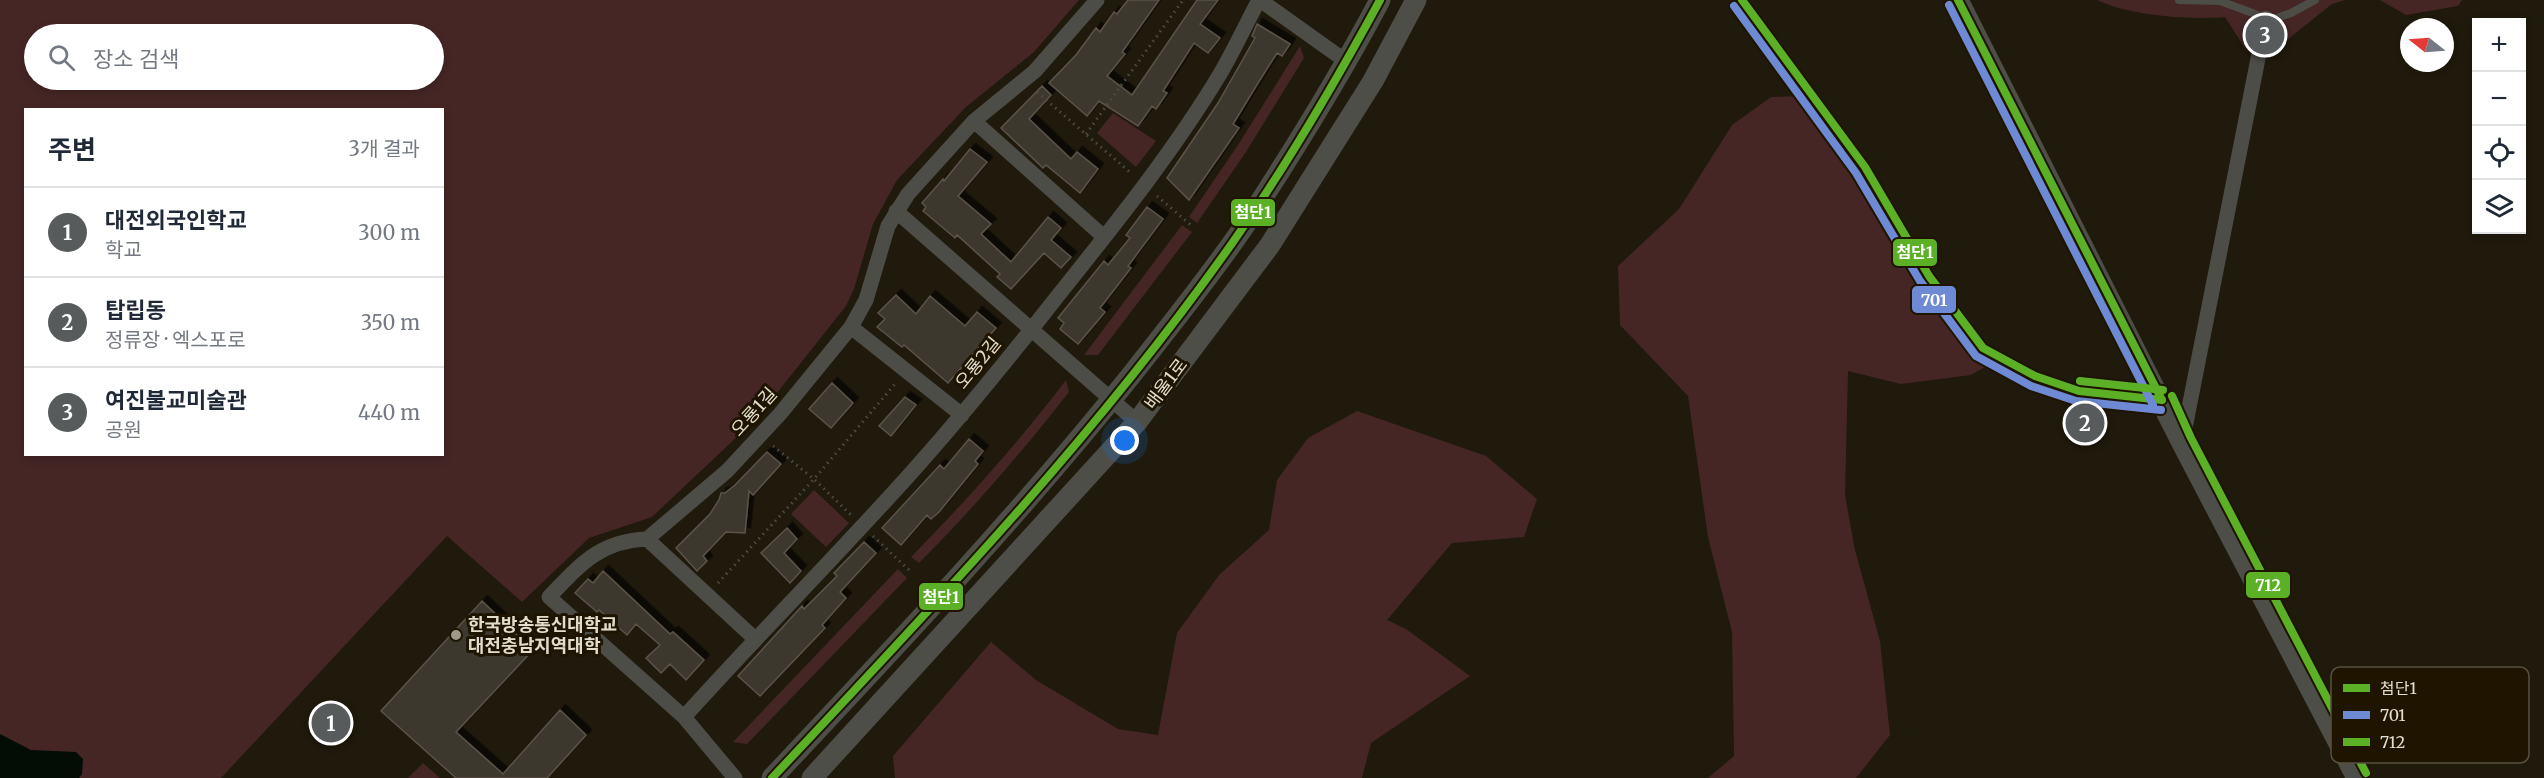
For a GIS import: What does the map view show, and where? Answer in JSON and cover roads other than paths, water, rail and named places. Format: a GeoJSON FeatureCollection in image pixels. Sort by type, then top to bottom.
{"type":"FeatureCollection","features":[{"type":"Feature","properties":{"kind":"main road","name":"배울1로"},"geometry":{"type":"LineString","coordinates":[[772,778],[951,588],[1112,399],[1192,297],[1239,232],[1347,62],[1380,0]]}},
{"type":"Feature","properties":{"kind":"main road","name":"배울1로"},"geometry":{"type":"LineString","coordinates":[[812,778],[970,608],[1137,422],[1270,245],[1373,81],[1416,0]]}},
{"type":"Feature","properties":{"kind":"main road"},"geometry":{"type":"LineString","coordinates":[[1958,0],[2182,443],[2331,728]]}},
{"type":"Feature","properties":{"kind":"main road"},"geometry":{"type":"LineString","coordinates":[[2349,763],[2357,778]]}},
{"type":"Feature","properties":{"kind":"street","name":"오룡1길"},"geometry":{"type":"LineString","coordinates":[[735,778],[684,717],[549,597],[591,555],[630,540],[647,539],[727,471],[851,327],[866,300],[888,225],[896,211],[929,169],[974,121],[1035,71],[1097,0]]}},
{"type":"Feature","properties":{"kind":"street"},"geometry":{"type":"LineString","coordinates":[[1260,0],[1347,62]]}},
{"type":"Feature","properties":{"kind":"street","name":"오룡2길"},"geometry":{"type":"LineString","coordinates":[[684,717],[754,638],[862,526],[962,415],[1144,184],[1220,74],[1260,0]]}},
{"type":"Feature","properties":{"kind":"street"},"geometry":{"type":"LineString","coordinates":[[2182,443],[2266,18]]}},
{"type":"Feature","properties":{"kind":"street"},"geometry":{"type":"LineString","coordinates":[[974,121],[1104,237]]}},
{"type":"Feature","properties":{"kind":"street"},"geometry":{"type":"LineString","coordinates":[[896,211],[1137,422]]}},
{"type":"Feature","properties":{"kind":"street"},"geometry":{"type":"LineString","coordinates":[[851,327],[962,415]]}},
{"type":"Feature","properties":{"kind":"street"},"geometry":{"type":"LineString","coordinates":[[647,539],[754,638]]}},
{"type":"Feature","properties":{"kind":"lane"},"geometry":{"type":"LineString","coordinates":[[1743,0],[1864,167],[1929,276],[1983,348],[2035,376],[2079,391],[2162,400]]}},
{"type":"Feature","properties":{"kind":"lane"},"geometry":{"type":"LineString","coordinates":[[2180,0],[2220,1],[2266,18],[2277,18],[2291,13],[2315,0]]}},
{"type":"Feature","properties":{"kind":"place","name":"여진불교미술관"},"geometry":{"type":"Point","coordinates":[2265,35]}},
{"type":"Feature","properties":{"kind":"place","name":"탑립동"},"geometry":{"type":"Point","coordinates":[2085,423]}},
{"type":"Feature","properties":{"kind":"place","name":"한국방송통신대학교 대전충남지역대학"},"geometry":{"type":"Point","coordinates":[456,635]}},
{"type":"Feature","properties":{"kind":"place","name":"대전외국인학교"},"geometry":{"type":"Point","coordinates":[331,723]}}]}
